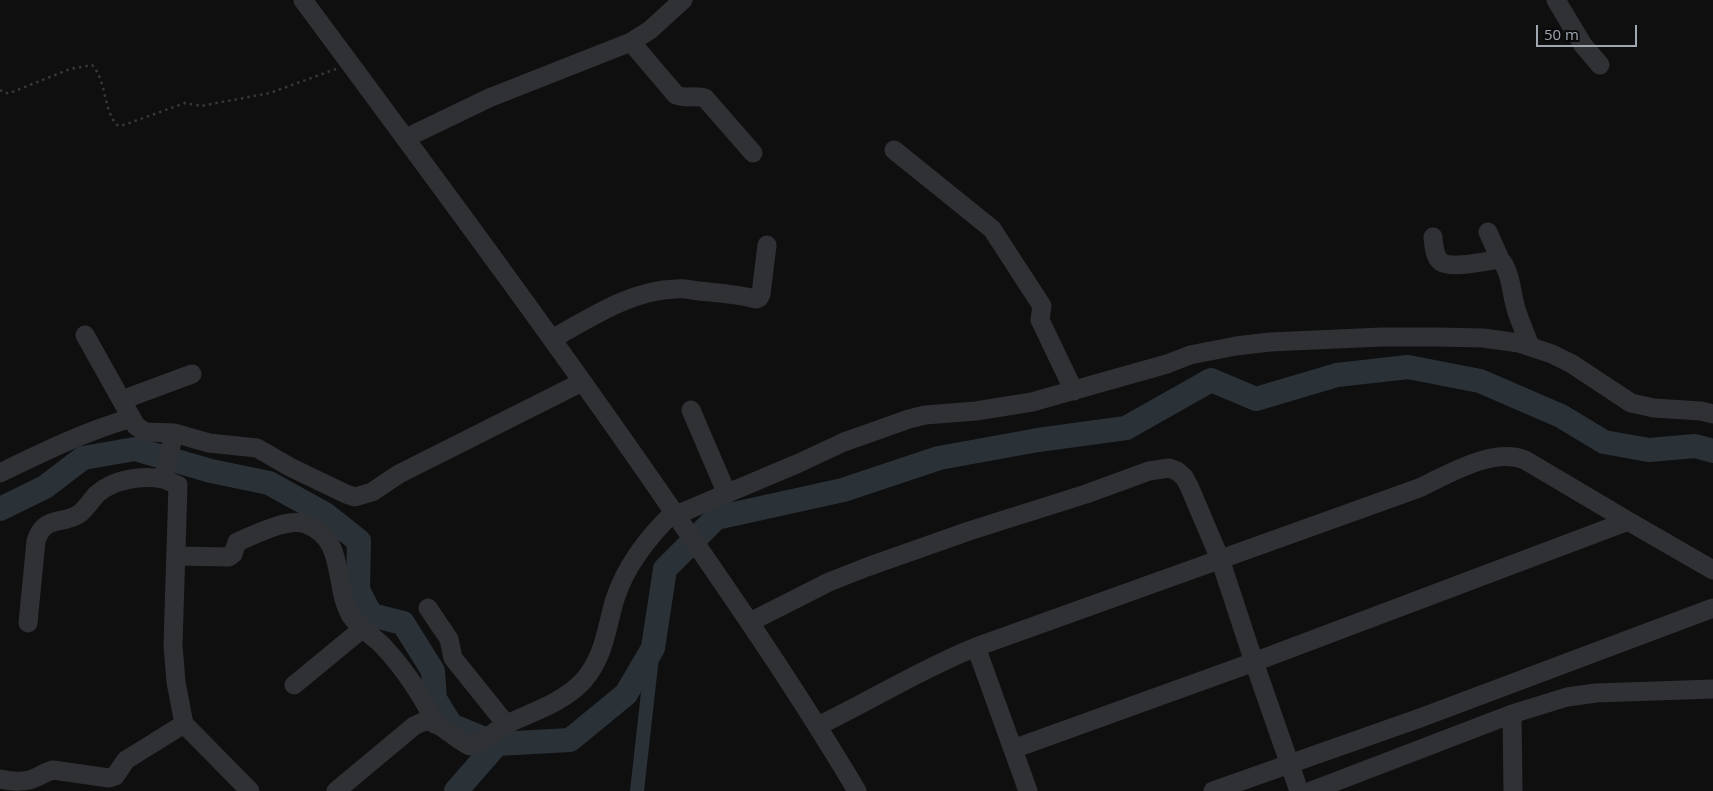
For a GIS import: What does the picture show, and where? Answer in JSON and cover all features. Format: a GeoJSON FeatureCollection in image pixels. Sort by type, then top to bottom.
{"type":"FeatureCollection","features":[{"type":"Feature","properties":{"kind":"street"},"geometry":{"type":"LineString","coordinates":[[303,0],[552,339],[704,554],[818,726],[857,791]]}},
{"type":"Feature","properties":{"kind":"street"},"geometry":{"type":"LineString","coordinates":[[406,138],[489,98],[631,42],[650,30],[683,0]]}},
{"type":"Feature","properties":{"kind":"street"},"geometry":{"type":"LineString","coordinates":[[1556,0],[1583,45],[1600,65]]}},
{"type":"Feature","properties":{"kind":"street"},"geometry":{"type":"LineString","coordinates":[[631,42],[676,95],[686,98],[699,96],[705,98],[752,153]]}},
{"type":"Feature","properties":{"kind":"street"},"geometry":{"type":"LineString","coordinates":[[894,150],[992,229],[1042,306],[1040,320],[1074,391]]}},
{"type":"Feature","properties":{"kind":"street"},"geometry":{"type":"LineString","coordinates":[[1488,232],[1505,266],[1517,311],[1530,346]]}},
{"type":"Feature","properties":{"kind":"street"},"geometry":{"type":"LineString","coordinates":[[1433,237],[1436,254],[1446,264],[1454,265],[1500,259]]}},
{"type":"Feature","properties":{"kind":"street"},"geometry":{"type":"LineString","coordinates":[[552,339],[599,313],[651,293],[676,289],[759,298],[767,245]]}},
{"type":"Feature","properties":{"kind":"street"},"geometry":{"type":"LineString","coordinates":[[85,335],[136,426],[145,432],[216,444],[257,448],[290,467],[346,494],[360,497],[372,492],[399,474],[582,382]]}},
{"type":"Feature","properties":{"kind":"street"},"geometry":{"type":"LineString","coordinates":[[336,791],[414,726],[427,721],[470,746],[499,729],[547,708],[572,690],[583,681],[599,659],[616,598],[630,564],[648,540],[676,515],[844,442],[909,419],[925,415],[1032,402],[1168,364],[1190,354],[1236,346],[1270,342],[1382,337],[1492,339],[1530,346],[1572,364],[1631,403],[1654,408],[1701,411],[1713,414]]}},
{"type":"Feature","properties":{"kind":"street"},"geometry":{"type":"LineString","coordinates":[[122,400],[192,374]]}},
{"type":"Feature","properties":{"kind":"street"},"geometry":{"type":"LineString","coordinates":[[691,410],[727,494]]}},
{"type":"Feature","properties":{"kind":"street"},"geometry":{"type":"LineString","coordinates":[[0,472],[44,451],[132,418]]}},
{"type":"Feature","properties":{"kind":"street"},"geometry":{"type":"LineString","coordinates":[[164,472],[173,436]]}},
{"type":"Feature","properties":{"kind":"street"},"geometry":{"type":"LineString","coordinates":[[818,726],[863,704],[921,671],[976,647],[1419,488],[1487,459],[1508,455],[1525,460],[1713,570]]}},
{"type":"Feature","properties":{"kind":"street"},"geometry":{"type":"LineString","coordinates":[[750,622],[828,582],[874,564],[1159,468],[1168,468],[1184,477],[1220,559],[1300,791]]}},
{"type":"Feature","properties":{"kind":"street"},"geometry":{"type":"LineString","coordinates":[[164,472],[178,485],[173,645],[176,682],[184,724],[250,791]]}},
{"type":"Feature","properties":{"kind":"street"},"geometry":{"type":"LineString","coordinates":[[28,623],[36,541],[41,530],[56,521],[80,513],[98,494],[111,485],[164,472]]}},
{"type":"Feature","properties":{"kind":"street"},"geometry":{"type":"LineString","coordinates":[[176,556],[229,557],[233,554],[237,542],[280,525],[296,522],[305,524],[321,534],[329,542],[333,550],[346,606],[352,617],[391,655],[424,702],[435,724]]}},
{"type":"Feature","properties":{"kind":"street"},"geometry":{"type":"LineString","coordinates":[[1013,749],[1254,662],[1628,522]]}},
{"type":"Feature","properties":{"kind":"street"},"geometry":{"type":"LineString","coordinates":[[428,608],[449,639],[453,658],[499,729]]}},
{"type":"Feature","properties":{"kind":"street"},"geometry":{"type":"LineString","coordinates":[[1214,791],[1420,718],[1713,608]]}},
{"type":"Feature","properties":{"kind":"street"},"geometry":{"type":"LineString","coordinates":[[294,685],[362,628]]}},
{"type":"Feature","properties":{"kind":"street"},"geometry":{"type":"LineString","coordinates":[[976,647],[1028,791]]}},
{"type":"Feature","properties":{"kind":"street"},"geometry":{"type":"LineString","coordinates":[[1311,791],[1512,714],[1567,697],[1580,694],[1713,689]]}},
{"type":"Feature","properties":{"kind":"street"},"geometry":{"type":"LineString","coordinates":[[1512,714],[1513,791]]}},
{"type":"Feature","properties":{"kind":"street"},"geometry":{"type":"LineString","coordinates":[[0,779],[24,782],[53,770],[110,778],[115,776],[126,760],[184,724]]}},
{"type":"Feature","properties":{"kind":"path"},"geometry":{"type":"LineString","coordinates":[[0,90],[10,93],[70,69],[92,65],[103,87],[111,116],[117,125],[121,126],[184,103],[201,106],[270,93],[334,70],[349,62]]}},
{"type":"Feature","properties":{"kind":"waterway"},"geometry":{"type":"LineString","coordinates":[[0,509],[45,487],[83,458],[135,449],[211,471],[269,483],[325,514],[359,541],[358,590],[371,615],[403,623],[433,671],[435,699],[451,725],[497,744],[570,740],[626,694],[653,648],[665,569],[716,518],[843,490],[939,458],[1038,440],[1126,428],[1211,380],[1256,399],[1337,375],[1408,367],[1480,381],[1561,416],[1604,442],[1649,450],[1695,446],[1713,451]]}},
{"type":"Feature","properties":{"kind":"waterway"},"geometry":{"type":"LineString","coordinates":[[637,791],[653,648]]}},
{"type":"Feature","properties":{"kind":"waterway"},"geometry":{"type":"LineString","coordinates":[[456,791],[497,744]]}}]}
